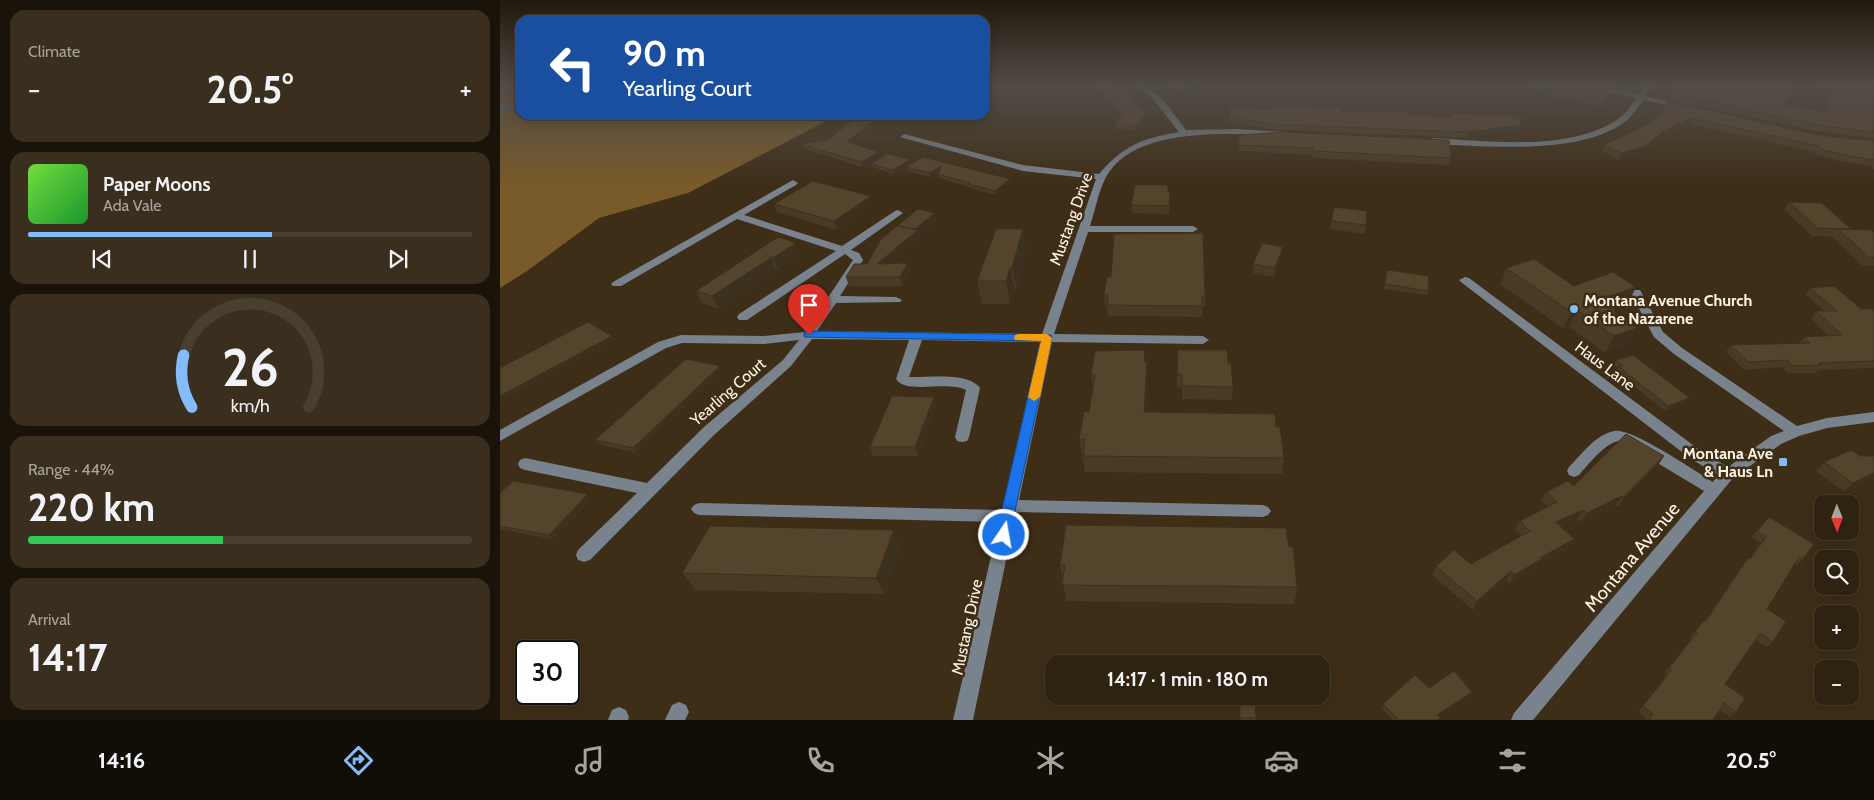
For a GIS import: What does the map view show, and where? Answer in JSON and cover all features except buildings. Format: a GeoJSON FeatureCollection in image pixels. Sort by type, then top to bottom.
{"type":"FeatureCollection","features":[{"type":"Feature","properties":{"kind":"street"},"geometry":{"type":"LineString","coordinates":[[1174,120],[1184,133]]}},
{"type":"Feature","properties":{"kind":"street"},"geometry":{"type":"LineString","coordinates":[[1423,140],[1510,144],[1568,140],[1601,131],[1623,120]]}},
{"type":"Feature","properties":{"kind":"street","name":"Mustang Drive"},"geometry":{"type":"LineString","coordinates":[[963,720],[1047,338],[1101,177],[1107,168],[1126,153],[1152,141],[1184,133],[1214,131],[1294,134]]}},
{"type":"Feature","properties":{"kind":"street"},"geometry":{"type":"LineString","coordinates":[[904,137],[1023,168],[1101,177]]}},
{"type":"Feature","properties":{"kind":"street"},"geometry":{"type":"LineString","coordinates":[[617,284],[794,183]]}},
{"type":"Feature","properties":{"kind":"street"},"geometry":{"type":"LineString","coordinates":[[743,316],[802,280],[898,214]]}},
{"type":"Feature","properties":{"kind":"street"},"geometry":{"type":"LineString","coordinates":[[737,216],[843,250]]}},
{"type":"Feature","properties":{"kind":"street"},"geometry":{"type":"LineString","coordinates":[[1083,229],[1193,229]]}},
{"type":"Feature","properties":{"kind":"street","name":"Yearling Court"},"geometry":{"type":"LineString","coordinates":[[584,556],[708,431],[787,362],[809,335],[858,260],[855,255],[843,250]]}},
{"type":"Feature","properties":{"kind":"street","name":"Haus Lane"},"geometry":{"type":"LineString","coordinates":[[1465,280],[1696,455],[1728,474]]}},
{"type":"Feature","properties":{"kind":"street"},"geometry":{"type":"LineString","coordinates":[[1636,292],[1658,334],[1678,351],[1795,432]]}},
{"type":"Feature","properties":{"kind":"street"},"geometry":{"type":"LineString","coordinates":[[833,299],[896,300]]}},
{"type":"Feature","properties":{"kind":"street"},"geometry":{"type":"LineString","coordinates":[[500,436],[662,344],[681,339],[764,340],[809,335],[1203,340]]}},
{"type":"Feature","properties":{"kind":"street"},"geometry":{"type":"LineString","coordinates":[[916,336],[902,379],[908,382],[956,382],[969,384],[973,388],[962,437]]}},
{"type":"Feature","properties":{"kind":"street","name":"Montana Avenue"},"geometry":{"type":"LineString","coordinates":[[1521,720],[1728,474],[1776,440],[1795,432],[1827,423],[1874,416]]}},
{"type":"Feature","properties":{"kind":"street"},"geometry":{"type":"LineString","coordinates":[[1574,471],[1608,438],[1616,435],[1634,441],[1714,490]]}},
{"type":"Feature","properties":{"kind":"street"},"geometry":{"type":"LineString","coordinates":[[525,464],[650,490]]}},
{"type":"Feature","properties":{"kind":"street"},"geometry":{"type":"LineString","coordinates":[[699,510],[1262,511]]}},
{"type":"Feature","properties":{"kind":"shaded area"},"geometry":{"type":"Polygon","coordinates":[[[500,120],[828,120],[688,193],[599,218],[527,271],[500,288],[500,120]]]}},
{"type":"Feature","properties":{"kind":"slow traffic"},"geometry":{"type":"LineString","coordinates":[[1019,338],[1047,338],[1034,397]]}},
{"type":"Feature","properties":{"kind":"place","name":"Montana Avenue Church of the Nazarene"},"geometry":{"type":"Point","coordinates":[1574,309]}},
{"type":"Feature","properties":{"kind":"place","name":"Montana Ave & Haus Ln"},"geometry":{"type":"Point","coordinates":[1783,462]}},
{"type":"Feature","properties":{"kind":"route"},"geometry":{"type":"LineString","coordinates":[[809,335],[1047,338],[1004,535]]}}]}
